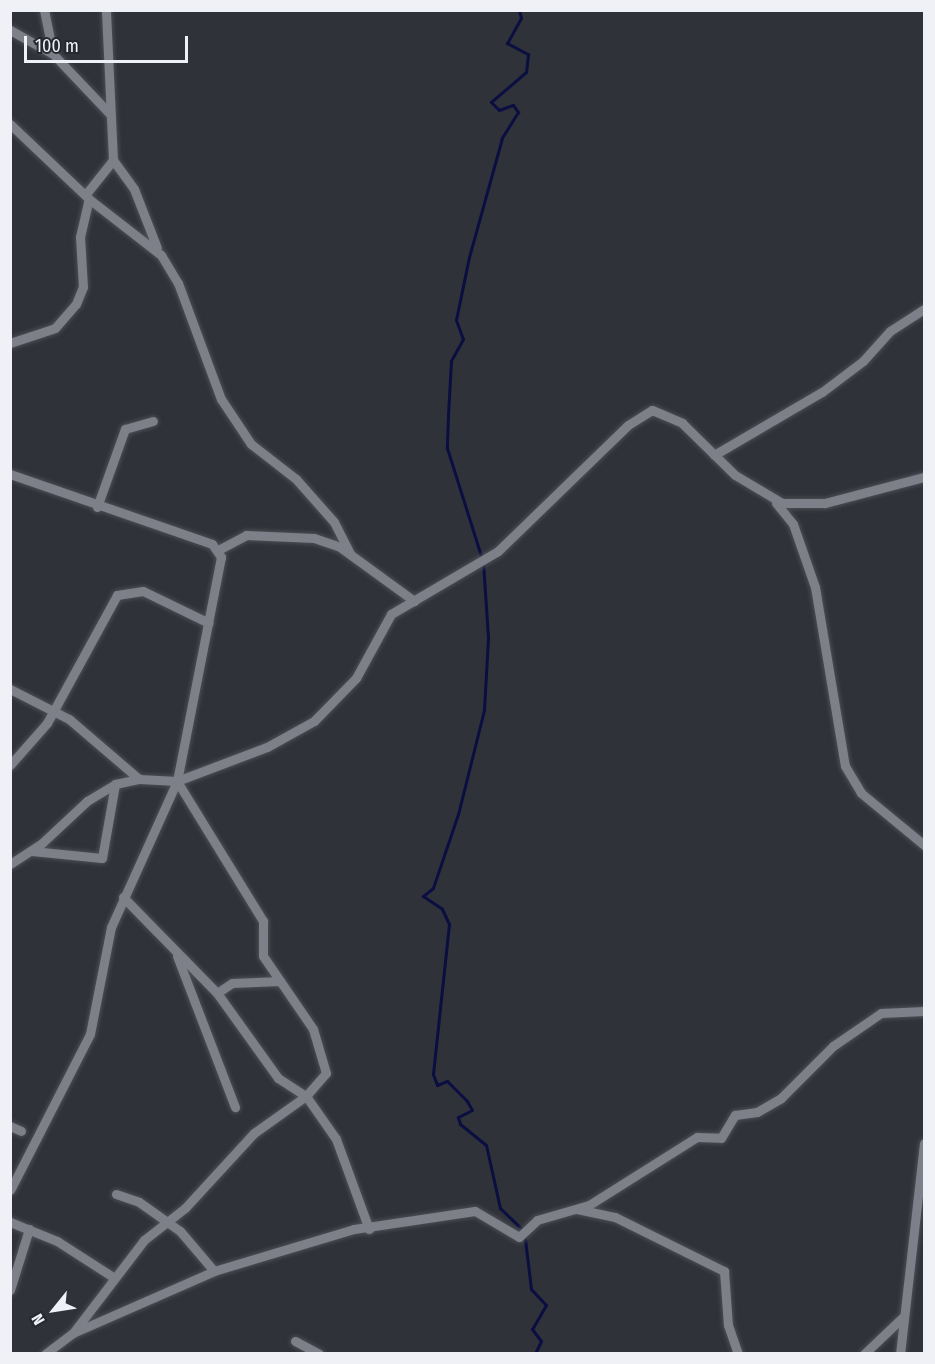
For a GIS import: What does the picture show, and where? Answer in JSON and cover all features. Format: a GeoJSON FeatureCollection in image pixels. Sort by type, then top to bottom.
{"type":"FeatureCollection","features":[{"type":"Feature","properties":{"kind":"street"},"geometry":{"type":"LineString","coordinates":[[44,10],[53,54]]}},
{"type":"Feature","properties":{"kind":"street"},"geometry":{"type":"LineString","coordinates":[[106,10],[113,160],[134,189],[161,255],[178,283],[221,399],[251,444],[296,479],[334,522],[350,553],[379,580],[414,601]]}},
{"type":"Feature","properties":{"kind":"street"},"geometry":{"type":"LineString","coordinates":[[10,30],[53,54],[110,114]]}},
{"type":"Feature","properties":{"kind":"street"},"geometry":{"type":"LineString","coordinates":[[10,124],[87,197],[161,255]]}},
{"type":"Feature","properties":{"kind":"street"},"geometry":{"type":"LineString","coordinates":[[10,343],[55,328],[76,304],[83,287],[80,237],[87,197],[113,160]]}},
{"type":"Feature","properties":{"kind":"street"},"geometry":{"type":"LineString","coordinates":[[714,455],[822,392],[863,361],[890,331],[924,309]]}},
{"type":"Feature","properties":{"kind":"street"},"geometry":{"type":"LineString","coordinates":[[10,864],[32,851],[76,809],[115,784],[139,779],[177,781],[267,747],[314,722],[356,678],[381,626],[414,601],[498,551],[641,414],[664,412],[768,498],[793,524],[815,587],[845,766],[861,793],[924,845]]}},
{"type":"Feature","properties":{"kind":"street"},"geometry":{"type":"LineString","coordinates":[[97,507],[125,429],[153,421]]}},
{"type":"Feature","properties":{"kind":"street"},"geometry":{"type":"LineString","coordinates":[[10,474],[97,507],[220,549],[246,535],[276,533],[314,538],[350,553]]}},
{"type":"Feature","properties":{"kind":"street"},"geometry":{"type":"LineString","coordinates":[[768,498],[798,506],[924,477]]}},
{"type":"Feature","properties":{"kind":"street"},"geometry":{"type":"LineString","coordinates":[[10,1190],[90,1034],[123,897],[177,781],[209,623],[220,549]]}},
{"type":"Feature","properties":{"kind":"street"},"geometry":{"type":"LineString","coordinates":[[10,765],[51,711],[117,595],[143,591],[209,623]]}},
{"type":"Feature","properties":{"kind":"street"},"geometry":{"type":"LineString","coordinates":[[10,689],[51,711],[139,779]]}},
{"type":"Feature","properties":{"kind":"street"},"geometry":{"type":"LineString","coordinates":[[73,1333],[113,1277],[166,1222],[199,1196],[254,1133],[306,1096],[326,1073],[327,1063],[263,956],[263,921],[177,781]]}},
{"type":"Feature","properties":{"kind":"street"},"geometry":{"type":"LineString","coordinates":[[32,851],[102,858],[115,784]]}},
{"type":"Feature","properties":{"kind":"street"},"geometry":{"type":"LineString","coordinates":[[123,897],[217,993],[278,1078],[306,1096],[336,1139],[369,1229]]}},
{"type":"Feature","properties":{"kind":"street"},"geometry":{"type":"LineString","coordinates":[[175,951],[235,1107]]}},
{"type":"Feature","properties":{"kind":"street"},"geometry":{"type":"LineString","coordinates":[[217,993],[232,983],[280,981]]}},
{"type":"Feature","properties":{"kind":"street"},"geometry":{"type":"LineString","coordinates":[[49,1352],[73,1333],[214,1271],[369,1229],[475,1211],[519,1237],[537,1220],[576,1209],[698,1137],[721,1138],[735,1115],[757,1112],[781,1098],[833,1046],[881,1013],[924,1011]]}},
{"type":"Feature","properties":{"kind":"street"},"geometry":{"type":"LineString","coordinates":[[10,1126],[21,1131]]}},
{"type":"Feature","properties":{"kind":"street"},"geometry":{"type":"LineString","coordinates":[[900,1353],[924,1143]]}},
{"type":"Feature","properties":{"kind":"street"},"geometry":{"type":"LineString","coordinates":[[116,1194],[166,1222],[214,1271]]}},
{"type":"Feature","properties":{"kind":"street"},"geometry":{"type":"LineString","coordinates":[[576,1209],[615,1217],[724,1271],[728,1325],[738,1353]]}},
{"type":"Feature","properties":{"kind":"street"},"geometry":{"type":"LineString","coordinates":[[10,1222],[29,1229],[113,1277]]}},
{"type":"Feature","properties":{"kind":"street"},"geometry":{"type":"LineString","coordinates":[[10,1290],[29,1229]]}},
{"type":"Feature","properties":{"kind":"street"},"geometry":{"type":"LineString","coordinates":[[864,1353],[903,1317]]}},
{"type":"Feature","properties":{"kind":"street"},"geometry":{"type":"LineString","coordinates":[[295,1341],[319,1353]]}},
{"type":"Feature","properties":{"kind":"waterway"},"geometry":{"type":"LineString","coordinates":[[519,10],[521,18],[507,43],[528,54],[526,72],[491,102],[499,110],[513,105],[518,112],[502,138],[469,257],[456,320],[463,339],[451,361],[448,415],[447,448],[483,562],[488,638],[484,710],[458,814],[433,888],[423,896],[442,909],[449,924],[433,1074],[437,1085],[447,1081],[467,1101],[472,1110],[458,1117],[460,1124],[486,1145],[500,1208],[524,1231],[531,1289],[546,1305],[532,1329],[541,1341],[535,1354]]}}]}
